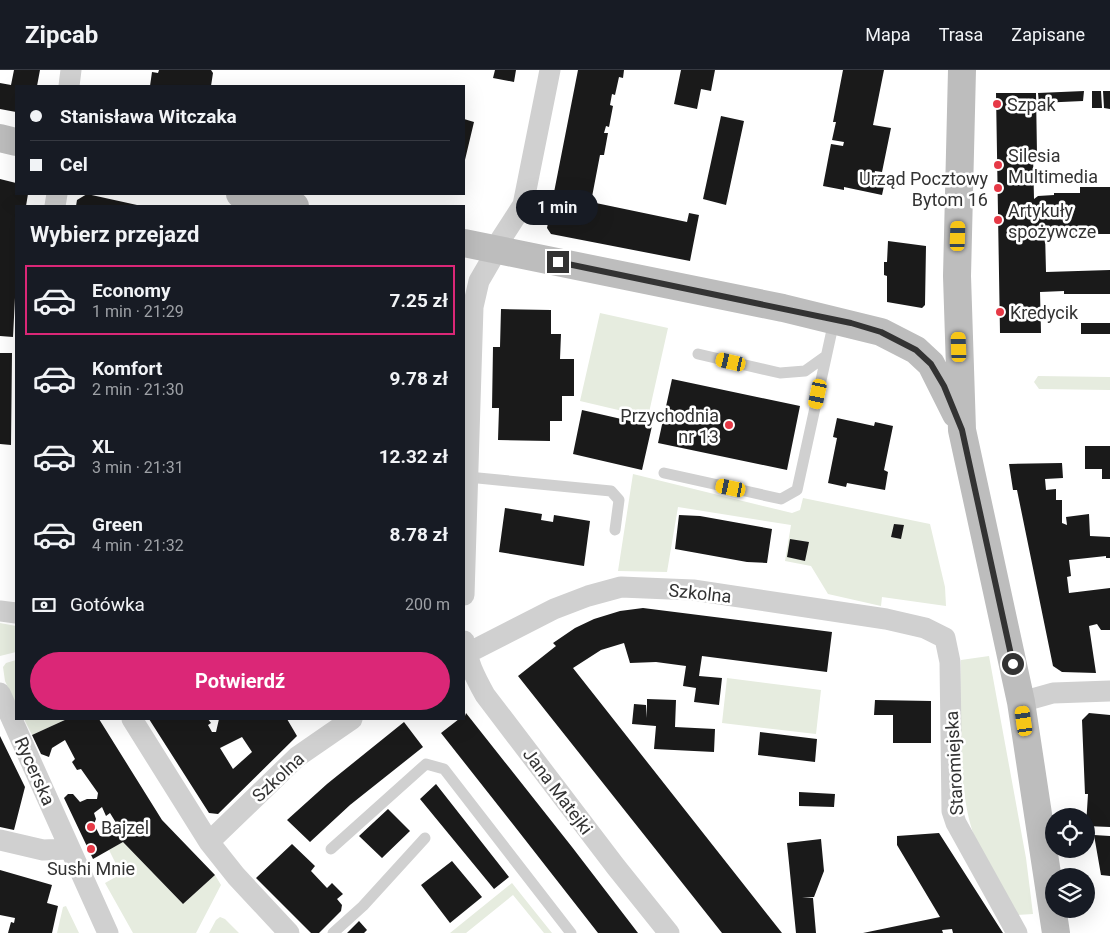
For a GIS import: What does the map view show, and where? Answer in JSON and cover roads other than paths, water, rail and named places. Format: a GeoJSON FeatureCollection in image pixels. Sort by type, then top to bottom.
{"type":"FeatureCollection","features":[{"type":"Feature","properties":{"kind":"main road"},"geometry":{"type":"LineString","coordinates":[[962,70],[957,276],[962,430],[1021,702],[1056,933]]}},
{"type":"Feature","properties":{"kind":"main road"},"geometry":{"type":"LineString","coordinates":[[0,138],[15,142]]}},
{"type":"Feature","properties":{"kind":"main road"},"geometry":{"type":"LineString","coordinates":[[245,195],[290,205]]}},
{"type":"Feature","properties":{"kind":"main road"},"geometry":{"type":"LineString","coordinates":[[465,243],[834,319],[896,338],[924,356],[939,376],[962,430]]}},
{"type":"Feature","properties":{"kind":"street"},"geometry":{"type":"LineString","coordinates":[[69,85],[72,70]]}},
{"type":"Feature","properties":{"kind":"street"},"geometry":{"type":"LineString","coordinates":[[465,566],[473,307],[479,280],[497,250],[501,239],[523,205],[550,70]]}},
{"type":"Feature","properties":{"kind":"street","name":"Szkolna"},"geometry":{"type":"LineString","coordinates":[[465,649],[554,609],[588,596],[621,587],[692,590],[877,618],[925,628],[945,638]]}},
{"type":"Feature","properties":{"kind":"street"},"geometry":{"type":"LineString","coordinates":[[0,610],[15,613]]}},
{"type":"Feature","properties":{"kind":"street","name":"Staromiejska"},"geometry":{"type":"LineString","coordinates":[[945,638],[950,662],[952,811],[956,823],[1017,933]]}},
{"type":"Feature","properties":{"kind":"street","name":"Jana Matejki"},"geometry":{"type":"LineString","coordinates":[[465,651],[485,695],[616,867],[669,933]]}},
{"type":"Feature","properties":{"kind":"street"},"geometry":{"type":"LineString","coordinates":[[1021,702],[1053,693],[1110,691]]}},
{"type":"Feature","properties":{"kind":"street","name":"Rycerska"},"geometry":{"type":"LineString","coordinates":[[0,693],[43,787],[68,849],[108,933]]}},
{"type":"Feature","properties":{"kind":"street"},"geometry":{"type":"LineString","coordinates":[[133,720],[209,842],[236,876],[289,933]]}},
{"type":"Feature","properties":{"kind":"street","name":"Szkolna"},"geometry":{"type":"LineString","coordinates":[[209,842],[297,757],[351,720]]}},
{"type":"Feature","properties":{"kind":"street"},"geometry":{"type":"LineString","coordinates":[[0,840],[43,850],[68,849]]}},
{"type":"Feature","properties":{"kind":"lane"},"geometry":{"type":"LineString","coordinates":[[664,474],[781,499],[797,490],[834,319]]}},
{"type":"Feature","properties":{"kind":"lane"},"geometry":{"type":"LineString","coordinates":[[698,354],[780,373],[805,371],[826,356]]}},
{"type":"Feature","properties":{"kind":"lane"},"geometry":{"type":"LineString","coordinates":[[468,477],[611,491],[619,500],[615,530]]}},
{"type":"Feature","properties":{"kind":"lane"},"geometry":{"type":"LineString","coordinates":[[330,849],[426,764],[444,768],[571,933]]}},
{"type":"Feature","properties":{"kind":"lane"},"geometry":{"type":"LineString","coordinates":[[333,933],[362,906],[425,838]]}},
{"type":"Feature","properties":{"kind":"place","name":"Szpak"},"geometry":{"type":"Point","coordinates":[997,104]}},
{"type":"Feature","properties":{"kind":"place","name":"Silesia Multimedia"},"geometry":{"type":"Point","coordinates":[998,165]}},
{"type":"Feature","properties":{"kind":"place","name":"Urząd Pocztowy Bytom 16"},"geometry":{"type":"Point","coordinates":[998,188]}},
{"type":"Feature","properties":{"kind":"place","name":"Artykuły spożywcze"},"geometry":{"type":"Point","coordinates":[998,220]}},
{"type":"Feature","properties":{"kind":"place","name":"Kredycik"},"geometry":{"type":"Point","coordinates":[1000,312]}},
{"type":"Feature","properties":{"kind":"place","name":"Przychodnia nr 13"},"geometry":{"type":"Point","coordinates":[729,425]}},
{"type":"Feature","properties":{"kind":"place","name":"Bajzel"},"geometry":{"type":"Point","coordinates":[91,827]}},
{"type":"Feature","properties":{"kind":"place","name":"Sushi Mnie"},"geometry":{"type":"Point","coordinates":[91,849]}}]}
